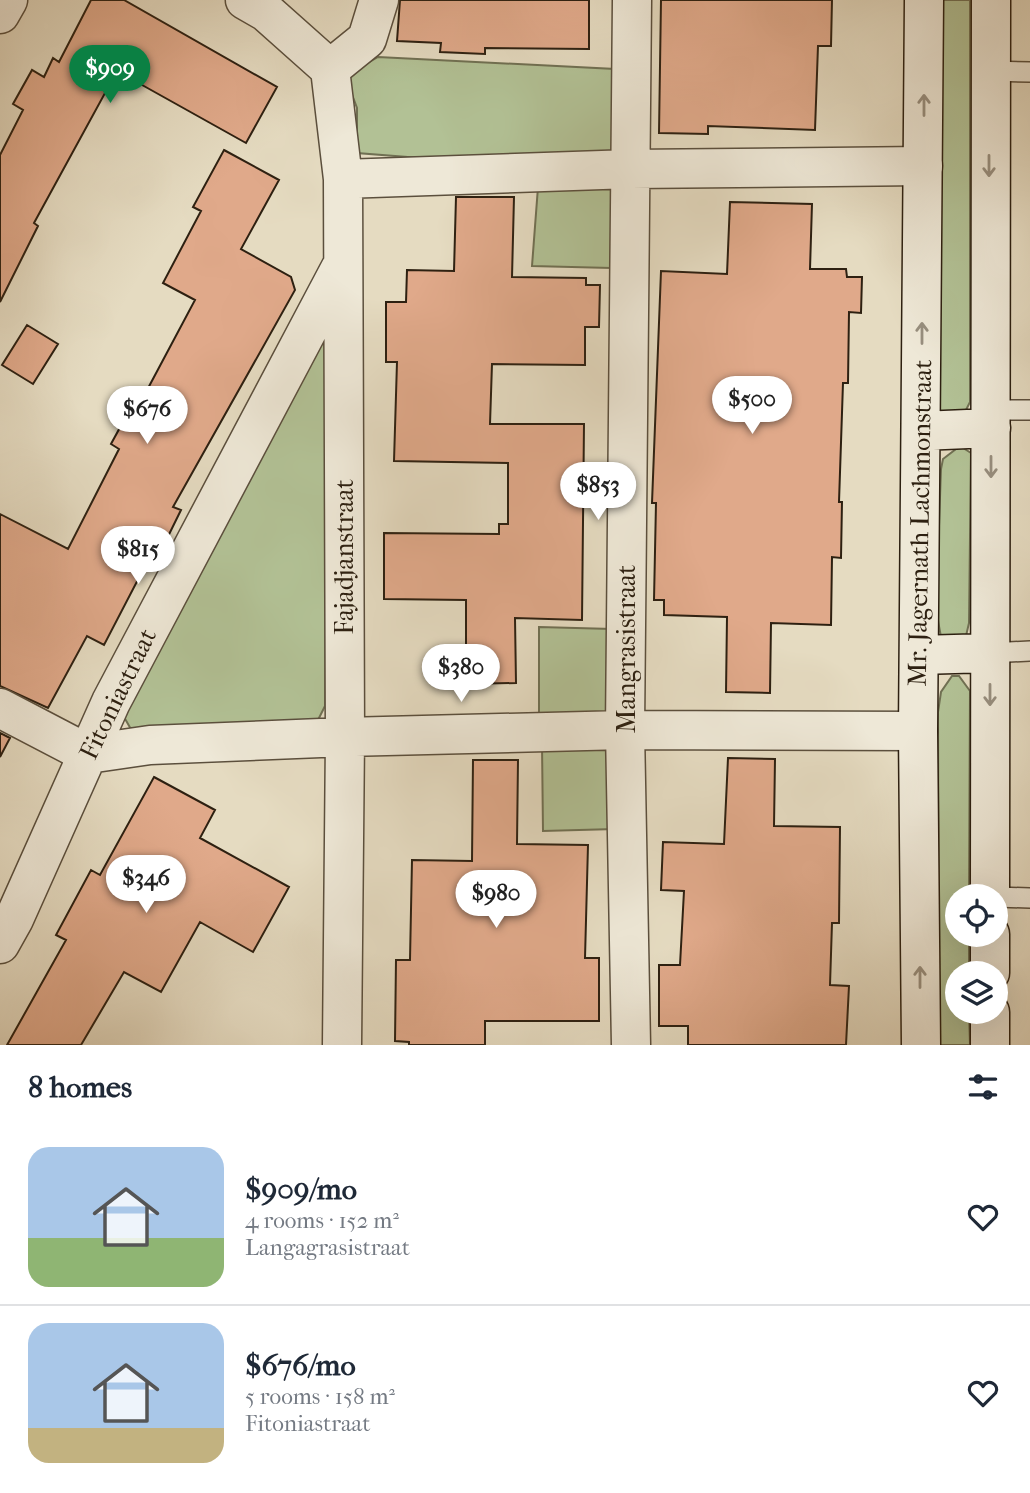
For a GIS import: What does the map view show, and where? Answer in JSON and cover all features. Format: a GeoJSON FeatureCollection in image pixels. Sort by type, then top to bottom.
{"type":"FeatureCollection","features":[{"type":"Feature","properties":{"kind":"street"},"geometry":{"type":"LineString","coordinates":[[0,14],[8,0]]}},
{"type":"Feature","properties":{"kind":"street"},"geometry":{"type":"LineString","coordinates":[[245,0],[267,12],[330,69],[367,39],[379,0]]}},
{"type":"Feature","properties":{"kind":"street","name":"Mangrasistraat"},"geometry":{"type":"LineString","coordinates":[[631,1045],[625,730],[632,0]]}},
{"type":"Feature","properties":{"kind":"street","name":"Mr. Jagernath Lachmonstraat"},"geometry":{"type":"LineString","coordinates":[[921,1045],[918,731],[924,0]]}},
{"type":"Feature","properties":{"kind":"street"},"geometry":{"type":"LineString","coordinates":[[990,0],[990,884]]}},
{"type":"Feature","properties":{"kind":"street","name":"Fajadjanstraat"},"geometry":{"type":"LineString","coordinates":[[330,69],[342,179],[345,737],[342,1045]]}},
{"type":"Feature","properties":{"kind":"street"},"geometry":{"type":"LineString","coordinates":[[342,179],[631,169],[923,166]]}},
{"type":"Feature","properties":{"kind":"street","name":"Fitoniastraat"},"geometry":{"type":"LineString","coordinates":[[0,944],[111,702],[342,264]]}},
{"type":"Feature","properties":{"kind":"street"},"geometry":{"type":"LineString","coordinates":[[921,431],[991,419]]}},
{"type":"Feature","properties":{"kind":"street"},"geometry":{"type":"LineString","coordinates":[[919,655],[989,653]]}},
{"type":"Feature","properties":{"kind":"street"},"geometry":{"type":"LineString","coordinates":[[0,708],[88,754],[149,745],[345,737],[625,730],[918,731]]}},
{"type":"Feature","properties":{"kind":"street"},"geometry":{"type":"LineString","coordinates":[[990,1024],[990,1045]]}},
{"type":"Feature","properties":{"kind":"lane"},"geometry":{"type":"LineString","coordinates":[[990,72],[1030,72]]}},
{"type":"Feature","properties":{"kind":"lane"},"geometry":{"type":"LineString","coordinates":[[991,419],[1030,410]]}},
{"type":"Feature","properties":{"kind":"lane"},"geometry":{"type":"LineString","coordinates":[[989,653],[1030,651]]}},
{"type":"Feature","properties":{"kind":"lane"},"geometry":{"type":"LineString","coordinates":[[1008,897],[1030,898]]}},
{"type":"Feature","properties":{"kind":"green space"},"geometry":{"type":"Polygon","coordinates":[[[938,0],[970,0],[970,402],[964,414],[939,415],[938,0]]]}},
{"type":"Feature","properties":{"kind":"green space"},"geometry":{"type":"Polygon","coordinates":[[[378,57],[615,69],[615,151],[446,160],[357,153],[357,108],[345,76],[378,57]]]}},
{"type":"Feature","properties":{"kind":"green space"},"geometry":{"type":"Polygon","coordinates":[[[610,183],[615,192],[611,268],[532,266],[538,187],[610,183]]]}},
{"type":"Feature","properties":{"kind":"green space"},"geometry":{"type":"Polygon","coordinates":[[[323,338],[327,344],[325,706],[318,720],[132,731],[120,710],[323,338]]]}},
{"type":"Feature","properties":{"kind":"green space"},"geometry":{"type":"Polygon","coordinates":[[[960,446],[971,453],[969,623],[966,636],[941,637],[936,610],[941,469],[943,459],[960,446]]]}},
{"type":"Feature","properties":{"kind":"green space"},"geometry":{"type":"Polygon","coordinates":[[[539,627],[612,629],[611,708],[603,714],[539,714],[539,627]]]}},
{"type":"Feature","properties":{"kind":"green space"},"geometry":{"type":"Polygon","coordinates":[[[952,676],[959,676],[970,691],[969,884],[945,884],[945,947],[969,947],[969,961],[945,961],[945,1024],[969,1024],[970,1045],[939,1045],[938,712],[941,692],[952,676]]]}},
{"type":"Feature","properties":{"kind":"green space"},"geometry":{"type":"Polygon","coordinates":[[[542,744],[614,749],[615,829],[543,831],[542,744]]]}},
{"type":"Feature","properties":{"kind":"building"},"geometry":{"type":"Polygon","coordinates":[[[91,0],[124,0],[277,87],[246,143],[117,71],[34,223],[38,226],[0,302],[0,155],[23,110],[13,104],[32,70],[44,77],[53,58],[59,62],[91,0]]]}},
{"type":"Feature","properties":{"kind":"building"},"geometry":{"type":"Polygon","coordinates":[[[400,0],[589,0],[589,49],[485,48],[485,54],[440,52],[441,43],[397,41],[400,0]]]}},
{"type":"Feature","properties":{"kind":"building"},"geometry":{"type":"Polygon","coordinates":[[[661,0],[832,0],[831,46],[818,46],[815,130],[708,126],[708,134],[659,133],[661,0]]]}},
{"type":"Feature","properties":{"kind":"building"},"geometry":{"type":"Polygon","coordinates":[[[224,150],[279,180],[241,249],[291,277],[295,290],[173,507],[181,510],[152,569],[145,566],[104,645],[87,636],[48,708],[0,686],[0,514],[68,549],[119,449],[111,444],[141,389],[146,392],[195,300],[163,283],[201,211],[193,207],[224,150]]]}},
{"type":"Feature","properties":{"kind":"building"},"geometry":{"type":"Polygon","coordinates":[[[456,197],[514,197],[512,277],[586,278],[586,285],[600,285],[599,327],[585,327],[585,365],[492,364],[490,424],[584,424],[582,620],[515,618],[516,683],[466,684],[466,600],[384,599],[384,533],[499,534],[499,524],[508,524],[508,463],[394,461],[397,362],[386,362],[386,302],[406,302],[407,270],[454,271],[456,197]]]}},
{"type":"Feature","properties":{"kind":"building"},"geometry":{"type":"Polygon","coordinates":[[[730,202],[812,204],[810,269],[846,269],[847,277],[862,277],[861,313],[849,312],[848,383],[843,383],[839,502],[842,502],[841,558],[832,557],[831,625],[771,623],[770,693],[726,692],[727,617],[664,615],[664,600],[654,600],[656,503],[652,503],[661,271],[727,274],[730,202]]]}},
{"type":"Feature","properties":{"kind":"building"},"geometry":{"type":"Polygon","coordinates":[[[27,325],[58,344],[33,384],[2,365],[27,325]]]}},
{"type":"Feature","properties":{"kind":"building"},"geometry":{"type":"Polygon","coordinates":[[[0,733],[10,738],[0,757],[0,733]]]}},
{"type":"Feature","properties":{"kind":"building"},"geometry":{"type":"Polygon","coordinates":[[[728,758],[775,759],[774,826],[840,827],[839,923],[832,923],[830,985],[849,986],[846,1045],[688,1045],[688,1026],[659,1026],[659,965],[680,965],[684,891],[661,890],[663,842],[724,844],[728,758]]]}},
{"type":"Feature","properties":{"kind":"building"},"geometry":{"type":"Polygon","coordinates":[[[473,760],[518,760],[517,844],[588,845],[585,958],[599,958],[599,1021],[485,1021],[485,1045],[409,1045],[409,1042],[395,1041],[396,960],[410,960],[412,860],[472,861],[473,760]]]}},
{"type":"Feature","properties":{"kind":"building"},"geometry":{"type":"Polygon","coordinates":[[[154,777],[215,810],[200,838],[289,887],[253,952],[200,922],[161,992],[124,972],[81,1045],[7,1045],[66,940],[56,935],[91,870],[100,875],[154,777]]]}}]}
